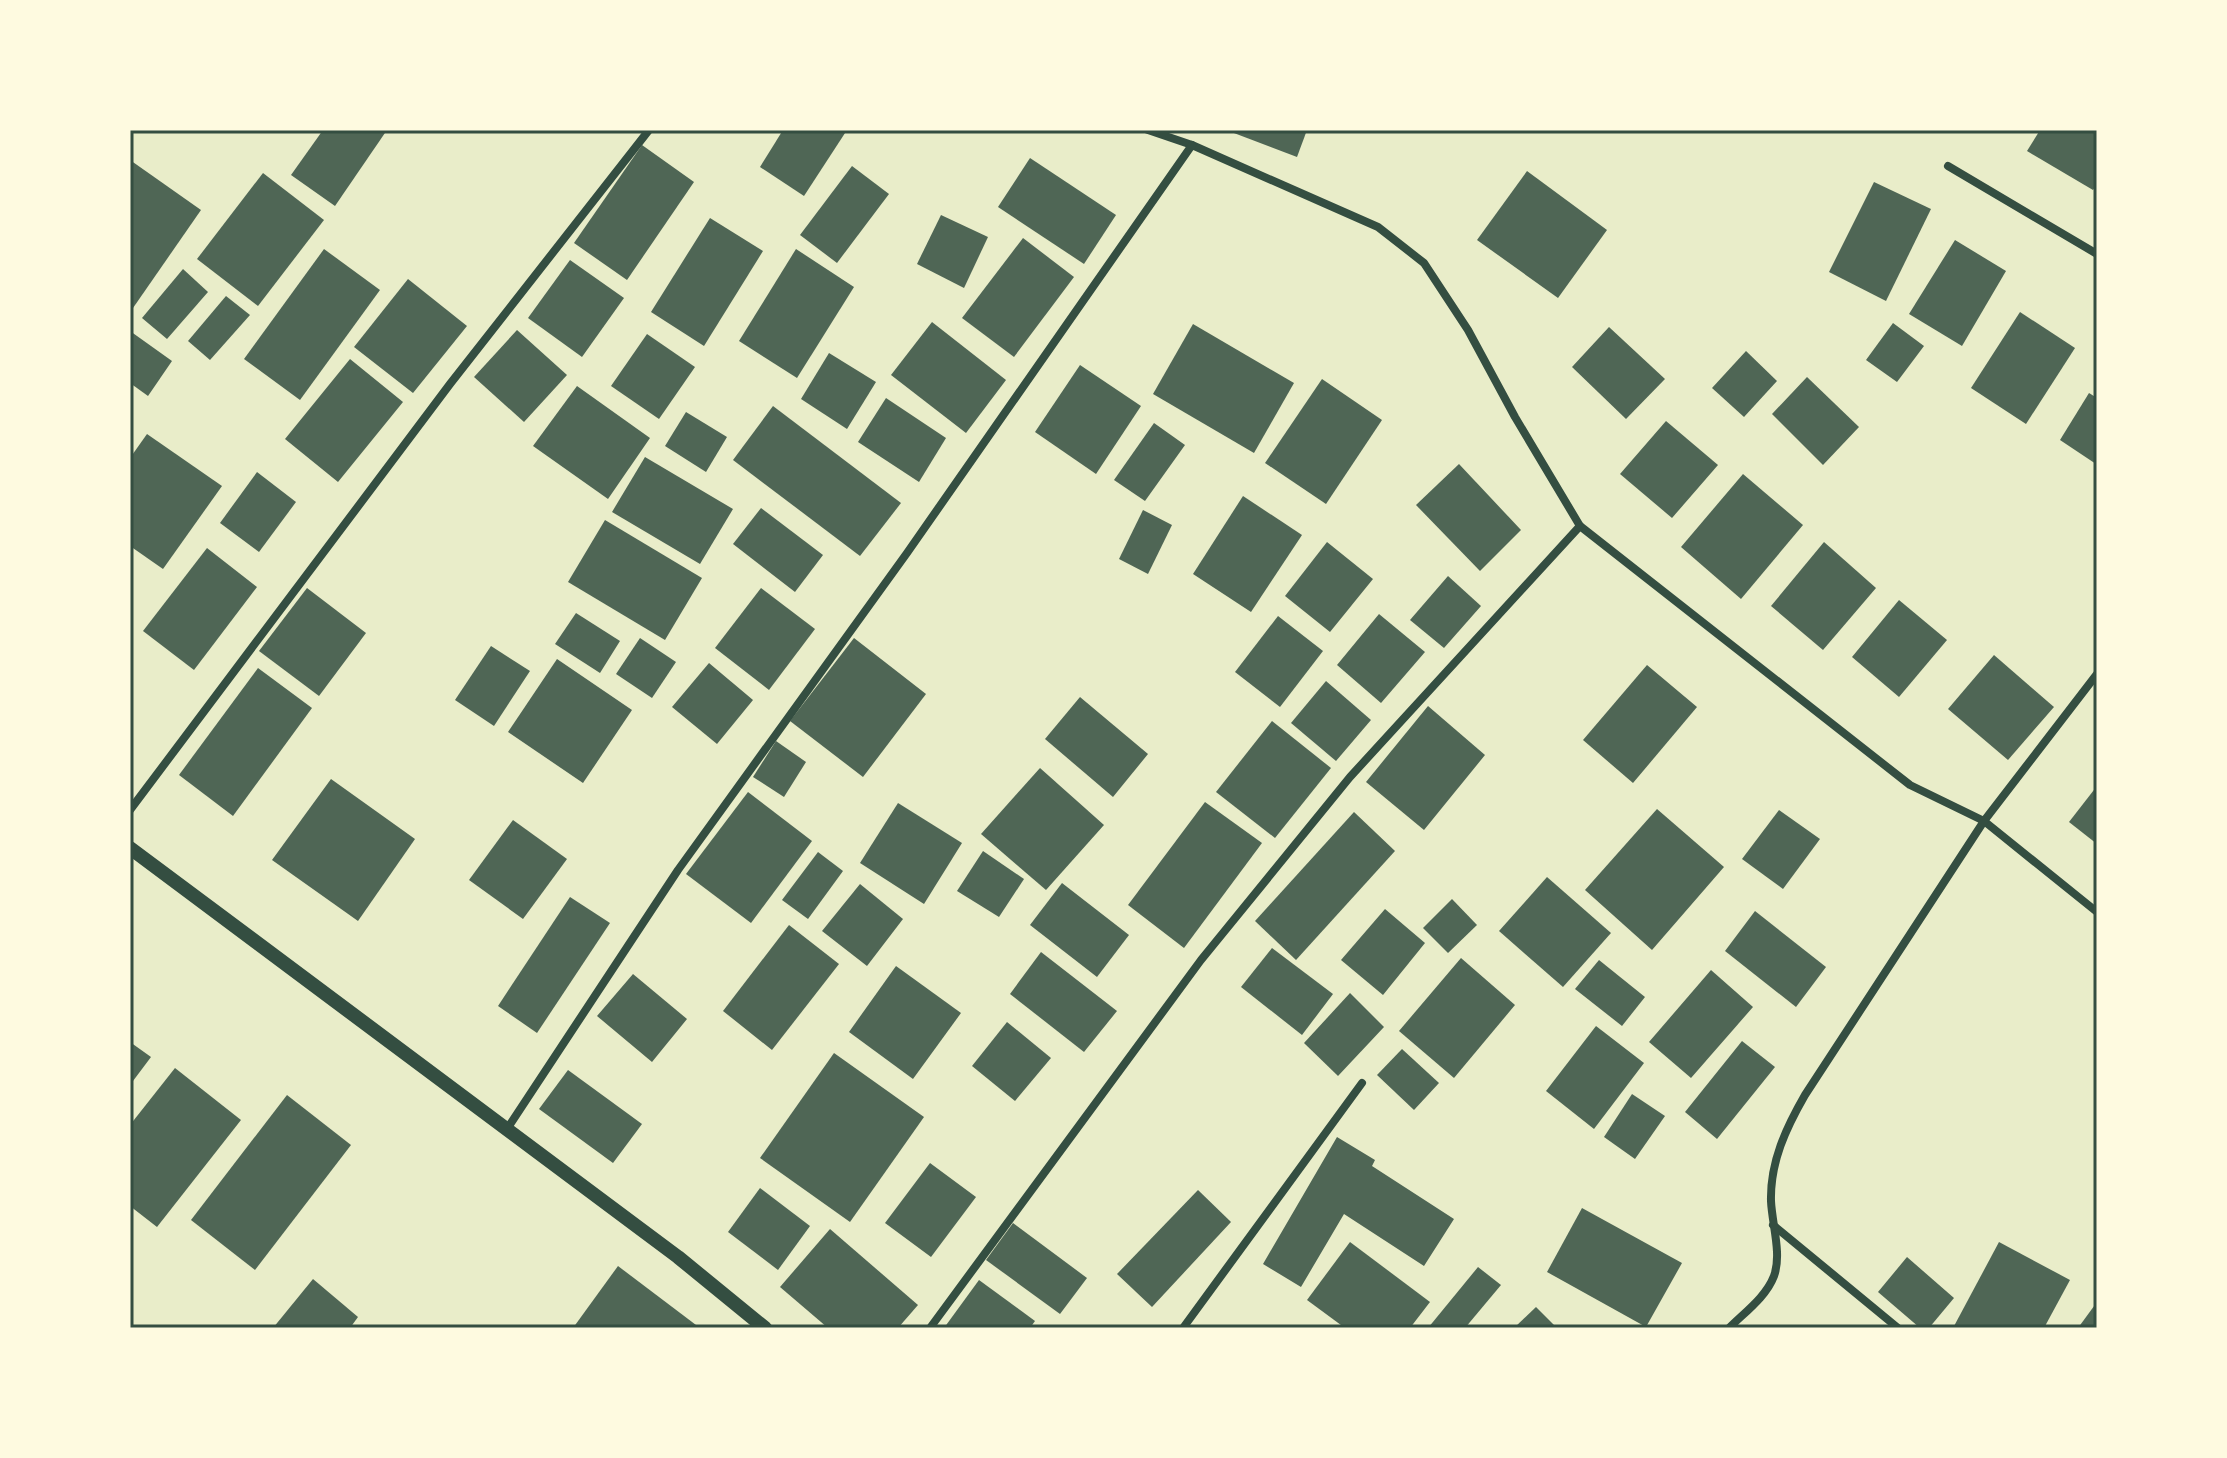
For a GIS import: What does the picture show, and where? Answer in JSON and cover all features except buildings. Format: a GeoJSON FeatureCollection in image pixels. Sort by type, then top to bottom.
{"type":"FeatureCollection","features":[{"type":"Feature","properties":{"kind":"street"},"geometry":{"type":"LineString","coordinates":[[130,810],[450,384],[649,130]]}},
{"type":"Feature","properties":{"kind":"street"},"geometry":{"type":"LineString","coordinates":[[1148,130],[1192,145],[1378,227],[1424,263],[1468,330],[1580,526],[1910,785],[1984,821],[2097,912]]}},
{"type":"Feature","properties":{"kind":"street"},"geometry":{"type":"LineString","coordinates":[[507,1129],[678,870],[907,553],[1192,145]]}},
{"type":"Feature","properties":{"kind":"street"},"geometry":{"type":"LineString","coordinates":[[1948,166],[2097,254]]}},
{"type":"Feature","properties":{"kind":"street"},"geometry":{"type":"LineString","coordinates":[[930,1328],[1211,948],[1350,777],[1580,526]]}},
{"type":"Feature","properties":{"kind":"street"},"geometry":{"type":"LineString","coordinates":[[1729,1328],[1767,1289],[1775,1273],[1771,1197],[1777,1154],[1786,1129],[1805,1095],[1984,821],[2097,674]]}},
{"type":"Feature","properties":{"kind":"street"},"geometry":{"type":"LineString","coordinates":[[130,848],[678,1257],[765,1328]]}},
{"type":"Feature","properties":{"kind":"street"},"geometry":{"type":"LineString","coordinates":[[1183,1328],[1362,1083]]}},
{"type":"Feature","properties":{"kind":"street"},"geometry":{"type":"LineString","coordinates":[[1773,1225],[1898,1328]]}}]}
